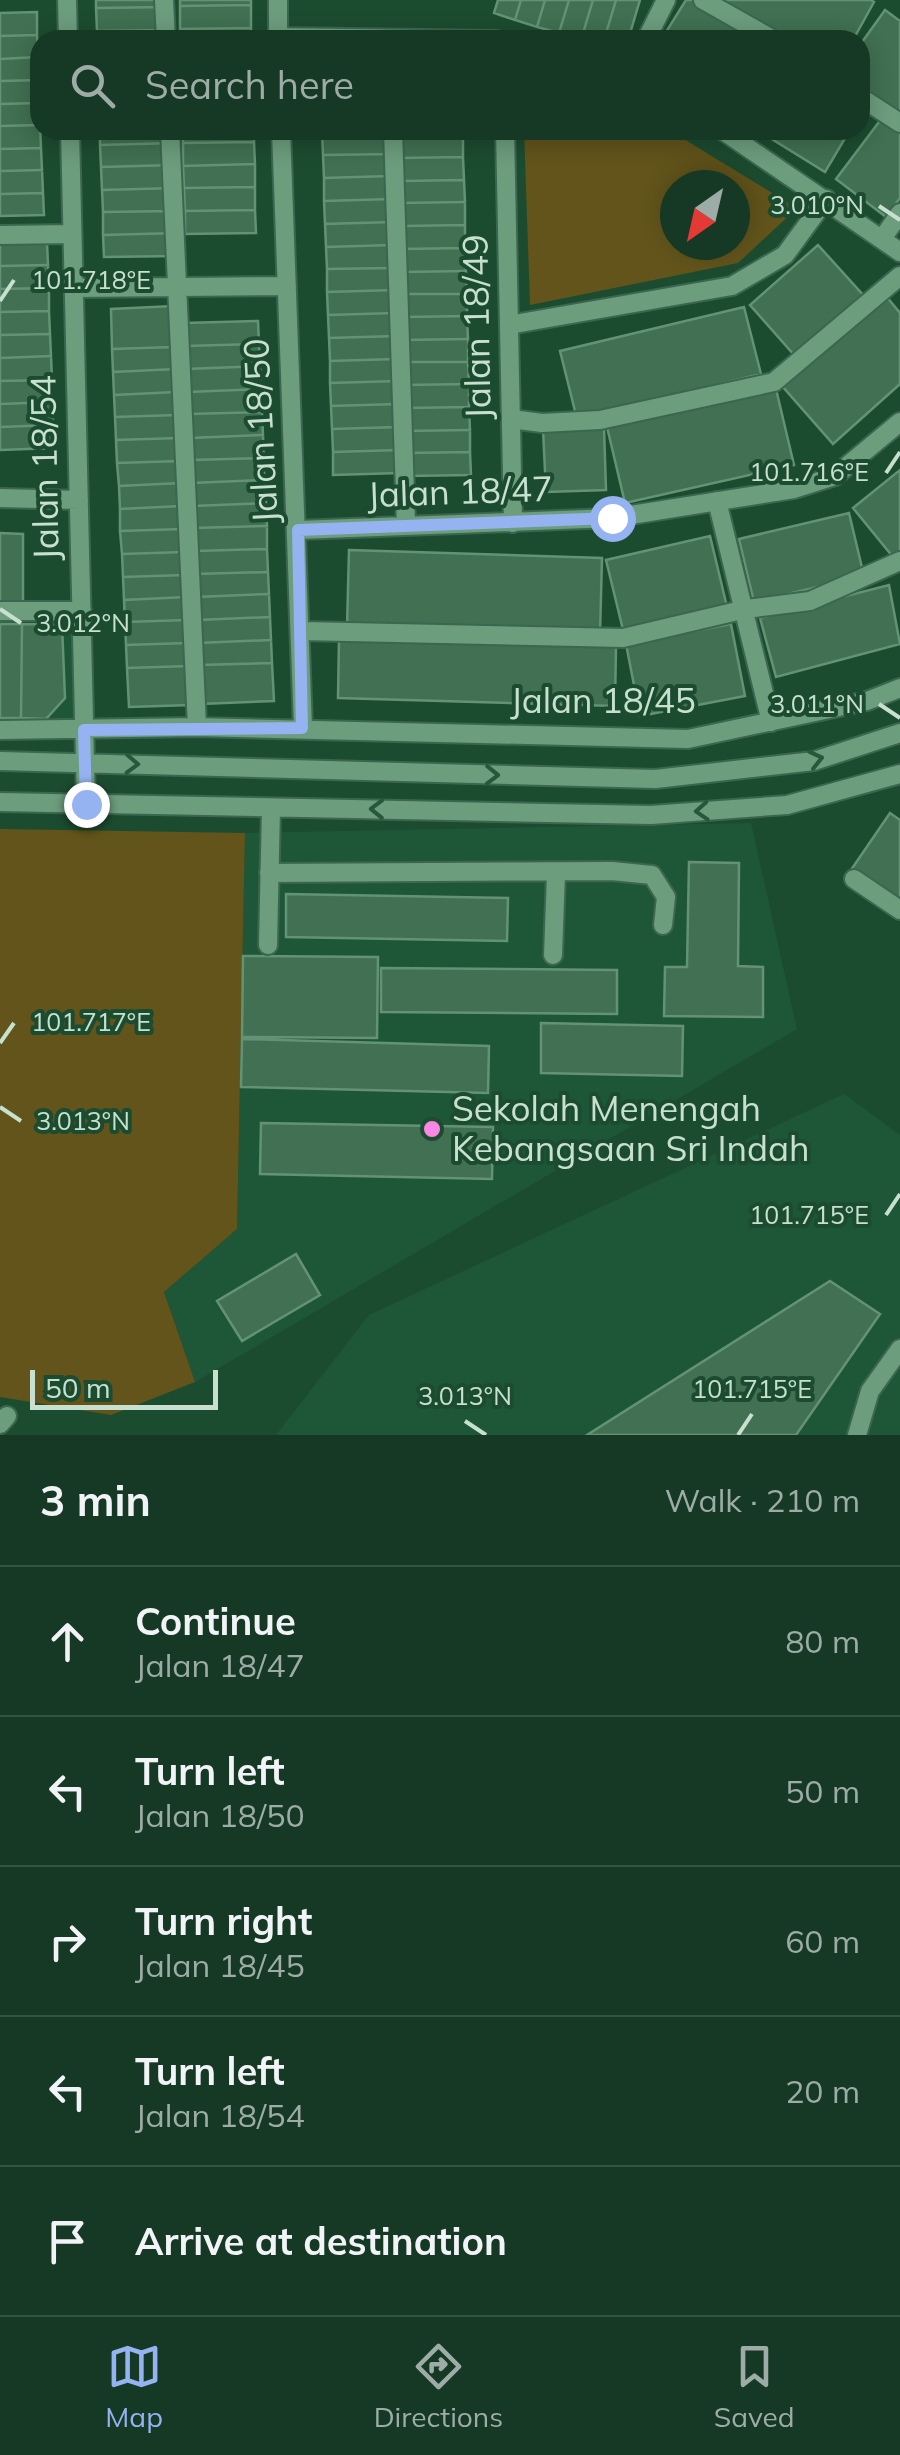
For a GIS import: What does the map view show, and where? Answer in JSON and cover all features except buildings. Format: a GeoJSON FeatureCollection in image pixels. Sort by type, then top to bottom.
{"type":"FeatureCollection","features":[{"type":"Feature","properties":{"kind":"street"},"geometry":{"type":"LineString","coordinates":[[66,0],[68,30]]}},
{"type":"Feature","properties":{"kind":"street"},"geometry":{"type":"LineString","coordinates":[[164,0],[166,30]]}},
{"type":"Feature","properties":{"kind":"street"},"geometry":{"type":"LineString","coordinates":[[278,0],[278,30]]}},
{"type":"Feature","properties":{"kind":"street"},"geometry":{"type":"LineString","coordinates":[[651,30],[666,0]]}},
{"type":"Feature","properties":{"kind":"street"},"geometry":{"type":"LineString","coordinates":[[703,0],[756,30]]}},
{"type":"Feature","properties":{"kind":"street"},"geometry":{"type":"LineString","coordinates":[[870,104],[900,123]]}},
{"type":"Feature","properties":{"kind":"street","name":"Jalan 18/54"},"geometry":{"type":"LineString","coordinates":[[70,140],[86,804]]}},
{"type":"Feature","properties":{"kind":"street"},"geometry":{"type":"LineString","coordinates":[[171,140],[197,727]]}},
{"type":"Feature","properties":{"kind":"street","name":"Jalan 18/50"},"geometry":{"type":"LineString","coordinates":[[282,140],[302,631],[302,728]]}},
{"type":"Feature","properties":{"kind":"street"},"geometry":{"type":"LineString","coordinates":[[393,140],[406,525]]}},
{"type":"Feature","properties":{"kind":"street","name":"Jalan 18/49"},"geometry":{"type":"LineString","coordinates":[[505,140],[513,522]]}},
{"type":"Feature","properties":{"kind":"street"},"geometry":{"type":"LineString","coordinates":[[737,140],[900,252]]}},
{"type":"Feature","properties":{"kind":"street"},"geometry":{"type":"LineString","coordinates":[[509,325],[732,286],[784,255],[826,199]]}},
{"type":"Feature","properties":{"kind":"street"},"geometry":{"type":"LineString","coordinates":[[882,239],[900,213]]}},
{"type":"Feature","properties":{"kind":"street"},"geometry":{"type":"LineString","coordinates":[[0,235],[72,234]]}},
{"type":"Feature","properties":{"kind":"street"},"geometry":{"type":"LineString","coordinates":[[511,419],[542,424],[600,420],[774,382],[900,276]]}},
{"type":"Feature","properties":{"kind":"street"},"geometry":{"type":"LineString","coordinates":[[74,288],[287,286]]}},
{"type":"Feature","properties":{"kind":"street","name":"Jalan 18/47"},"geometry":{"type":"LineString","coordinates":[[298,530],[612,518],[794,489],[835,476],[900,422]]}},
{"type":"Feature","properties":{"kind":"street"},"geometry":{"type":"LineString","coordinates":[[0,498],[79,500]]}},
{"type":"Feature","properties":{"kind":"street"},"geometry":{"type":"LineString","coordinates":[[717,502],[770,722]]}},
{"type":"Feature","properties":{"kind":"street"},"geometry":{"type":"LineString","coordinates":[[302,631],[623,638],[743,610],[810,601],[900,560]]}},
{"type":"Feature","properties":{"kind":"street"},"geometry":{"type":"LineString","coordinates":[[0,610],[82,611]]}},
{"type":"Feature","properties":{"kind":"street","name":"Jalan 18/45"},"geometry":{"type":"LineString","coordinates":[[0,730],[302,728],[688,739],[868,701],[900,688]]}},
{"type":"Feature","properties":{"kind":"street"},"geometry":{"type":"LineString","coordinates":[[0,762],[656,779],[814,761],[900,733]]}},
{"type":"Feature","properties":{"kind":"street"},"geometry":{"type":"LineString","coordinates":[[0,802],[651,815],[787,805],[900,774]]}},
{"type":"Feature","properties":{"kind":"street"},"geometry":{"type":"LineString","coordinates":[[268,944],[271,808]]}},
{"type":"Feature","properties":{"kind":"street"},"geometry":{"type":"LineString","coordinates":[[269,873],[612,871],[652,875],[666,896],[664,925]]}},
{"type":"Feature","properties":{"kind":"street"},"geometry":{"type":"LineString","coordinates":[[552,955],[556,874]]}},
{"type":"Feature","properties":{"kind":"street"},"geometry":{"type":"LineString","coordinates":[[854,879],[900,910]]}},
{"type":"Feature","properties":{"kind":"street"},"geometry":{"type":"LineString","coordinates":[[857,1435],[870,1390],[900,1349]]}},
{"type":"Feature","properties":{"kind":"shaded area"},"geometry":{"type":"Polygon","coordinates":[[[524,140],[685,140],[735,170],[660,170],[660,260],[741,260],[530,305],[524,140]]]}},
{"type":"Feature","properties":{"kind":"shaded area"},"geometry":{"type":"Polygon","coordinates":[[[750,179],[797,208],[750,252],[750,179]]]}},
{"type":"Feature","properties":{"kind":"shaded area"},"geometry":{"type":"Polygon","coordinates":[[[0,617],[74,618],[75,719],[0,720],[0,617]]]}},
{"type":"Feature","properties":{"kind":"shaded area","name":"Sekolah Menengah Kebangsaan Sri Indah"},"geometry":{"type":"Polygon","coordinates":[[[751,823],[797,1029],[195,1382],[164,1292],[237,1229],[245,833],[751,823]]]}},
{"type":"Feature","properties":{"kind":"shaded area"},"geometry":{"type":"Polygon","coordinates":[[[0,829],[245,833],[237,1229],[164,1292],[195,1382],[111,1415],[0,1397],[0,829]]]}},
{"type":"Feature","properties":{"kind":"shaded area"},"geometry":{"type":"Polygon","coordinates":[[[844,1094],[900,1135],[900,1435],[276,1435],[369,1315],[844,1094]]]}},
{"type":"Feature","properties":{"kind":"place","name":"Sekolah Menengah Kebangsaan Sri Indah"},"geometry":{"type":"Point","coordinates":[432,1129]}},
{"type":"Feature","properties":{"kind":"route"},"geometry":{"type":"LineString","coordinates":[[86,804],[84,730],[302,728],[298,530],[612,518]]}}]}
